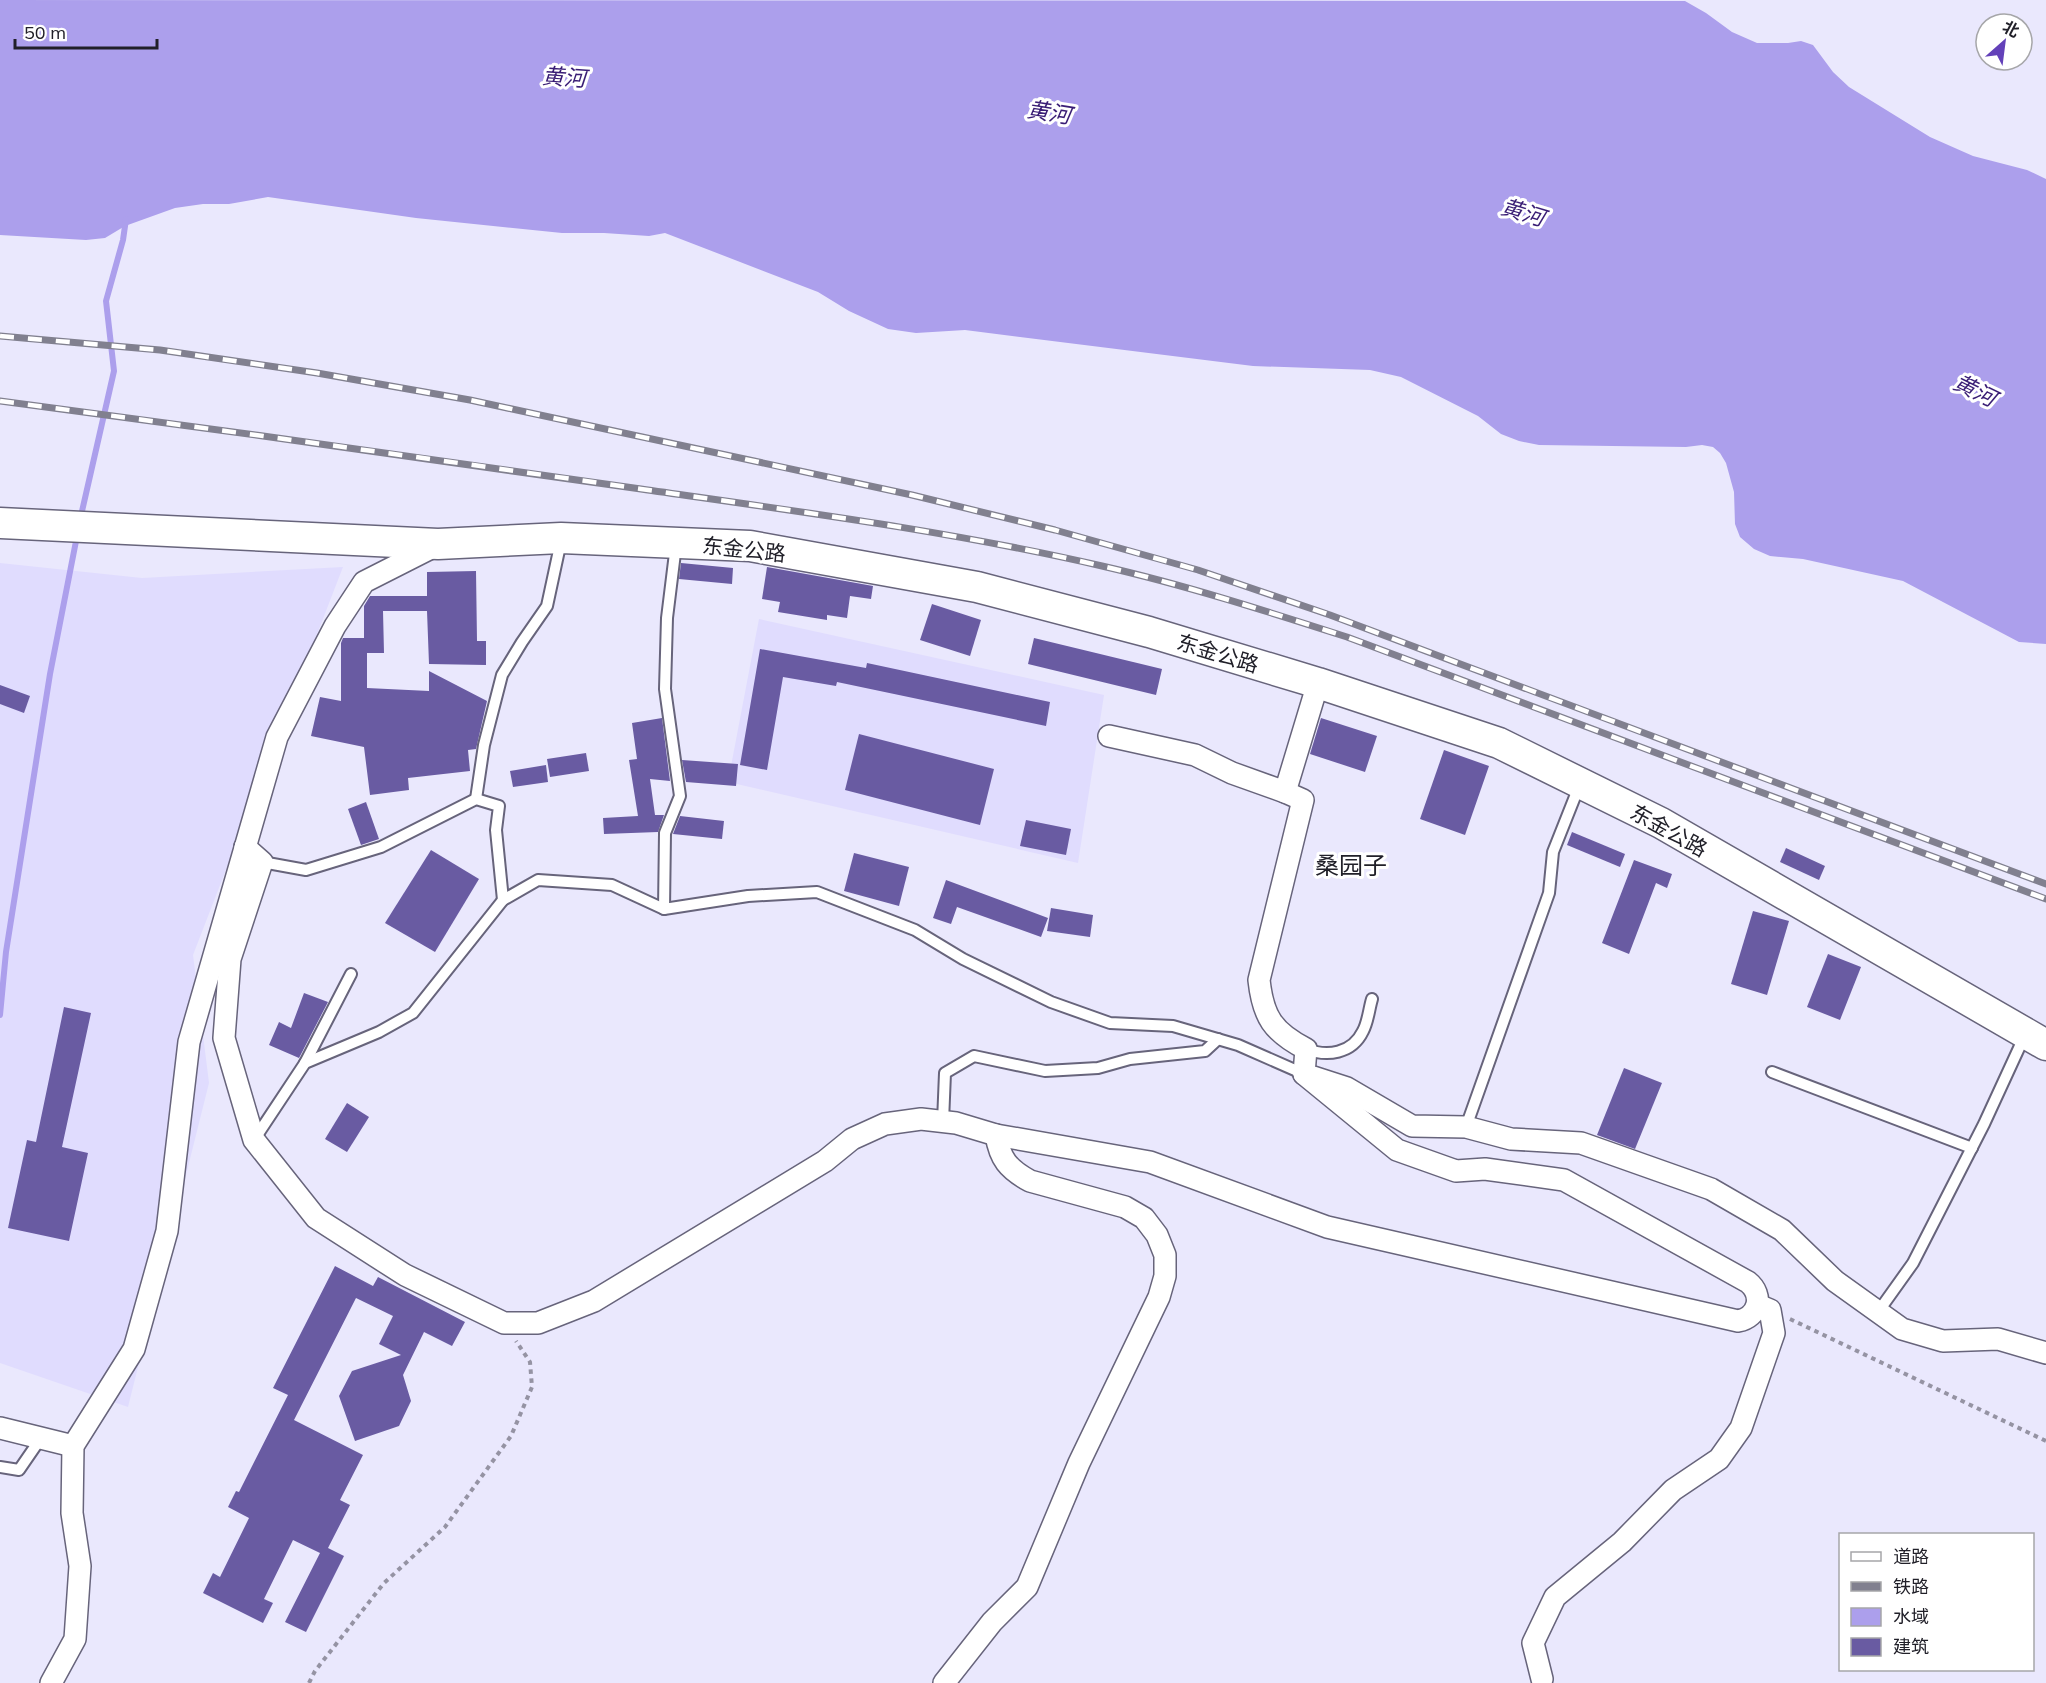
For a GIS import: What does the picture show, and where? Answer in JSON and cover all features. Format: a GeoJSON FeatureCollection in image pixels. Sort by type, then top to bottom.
{"type":"FeatureCollection","features":[{"type":"Feature","properties":{"kind":"main road","name":"东金公路"},"geometry":{"type":"LineString","coordinates":[[0,524],[438,544],[561,538],[750,546],[976,587],[1149,632],[1318,682],[1499,742],[1661,823],[2036,1040]]}},
{"type":"Feature","properties":{"kind":"street"},"geometry":{"type":"LineString","coordinates":[[51,1683],[75,1639],[80,1566],[72,1513],[73,1446],[134,1349],[167,1231],[189,1042],[277,737],[335,626],[364,582],[438,544]]}},
{"type":"Feature","properties":{"kind":"street"},"geometry":{"type":"LineString","coordinates":[[1285,792],[1318,682]]}},
{"type":"Feature","properties":{"kind":"street"},"geometry":{"type":"LineString","coordinates":[[1109,736],[1195,755],[1232,773],[1303,800],[1260,980],[1262,1002],[1271,1022],[1286,1039],[1306,1049],[1304,1074]]}},
{"type":"Feature","properties":{"kind":"street"},"geometry":{"type":"LineString","coordinates":[[245,847],[262,862],[230,959],[224,1038],[254,1140],[316,1218],[405,1275],[504,1323],[538,1323],[594,1301],[825,1161],[852,1139],[885,1124],[921,1119],[956,1123],[996,1135],[1150,1162],[1327,1227],[1738,1321],[1764,1307]]}},
{"type":"Feature","properties":{"kind":"street"},"geometry":{"type":"LineString","coordinates":[[1304,1074],[1347,1088],[1412,1126],[1466,1128],[1511,1139],[1581,1143],[1711,1189],[1782,1230],[1835,1281],[1902,1329],[1943,1341],[1998,1339],[2046,1353]]}},
{"type":"Feature","properties":{"kind":"street"},"geometry":{"type":"LineString","coordinates":[[1304,1074],[1397,1150],[1456,1171],[1485,1169],[1564,1180],[1748,1282],[1764,1307],[1774,1333],[1741,1428],[1719,1459],[1673,1490],[1622,1542],[1555,1597],[1533,1643],[1542,1679]]}},
{"type":"Feature","properties":{"kind":"street"},"geometry":{"type":"LineString","coordinates":[[944,1683],[992,1622],[1027,1587],[1079,1462],[1159,1297],[1165,1276],[1165,1255],[1157,1235],[1144,1218],[1125,1207],[1030,1181],[1016,1174],[1006,1163],[999,1149],[996,1135]]}},
{"type":"Feature","properties":{"kind":"street"},"geometry":{"type":"LineString","coordinates":[[0,1428],[73,1446]]}},
{"type":"Feature","properties":{"kind":"lane"},"geometry":{"type":"LineString","coordinates":[[476,799],[484,746],[502,675],[547,606],[561,538]]}},
{"type":"Feature","properties":{"kind":"lane"},"geometry":{"type":"LineString","coordinates":[[664,909],[665,833],[680,796],[665,689],[668,618],[677,544]]}},
{"type":"Feature","properties":{"kind":"lane"},"geometry":{"type":"LineString","coordinates":[[1466,1128],[1549,894],[1553,852],[1581,783]]}},
{"type":"Feature","properties":{"kind":"lane"},"geometry":{"type":"LineString","coordinates":[[262,862],[306,870],[381,847],[476,799],[499,806],[496,830],[502,900]]}},
{"type":"Feature","properties":{"kind":"lane"},"geometry":{"type":"LineString","coordinates":[[305,1063],[379,1032],[413,1013],[502,900],[538,880],[612,885],[664,909],[748,897],[817,892],[915,930],[963,959],[1061,1005],[1110,1023],[1173,1026],[1238,1045],[1304,1074]]}},
{"type":"Feature","properties":{"kind":"lane"},"geometry":{"type":"LineString","coordinates":[[254,1140],[305,1063],[351,974]]}},
{"type":"Feature","properties":{"kind":"lane"},"geometry":{"type":"LineString","coordinates":[[1306,1049],[1319,1054],[1332,1054],[1345,1050],[1356,1042],[1364,1031],[1372,999]]}},
{"type":"Feature","properties":{"kind":"lane"},"geometry":{"type":"LineString","coordinates":[[943,1122],[945,1073],[974,1056],[1045,1071],[1098,1068],[1131,1059],[1205,1051],[1218,1039]]}},
{"type":"Feature","properties":{"kind":"lane"},"geometry":{"type":"LineString","coordinates":[[1878,1312],[1913,1263],[1972,1148],[2036,1040]]}},
{"type":"Feature","properties":{"kind":"lane"},"geometry":{"type":"LineString","coordinates":[[1772,1072],[1972,1148]]}},
{"type":"Feature","properties":{"kind":"lane"},"geometry":{"type":"LineString","coordinates":[[0,1467],[19,1470],[41,1438]]}},
{"type":"Feature","properties":{"kind":"path"},"geometry":{"type":"LineString","coordinates":[[1764,1307],[2046,1441]]}},
{"type":"Feature","properties":{"kind":"path"},"geometry":{"type":"LineString","coordinates":[[309,1683],[315,1671],[384,1583],[445,1527],[511,1436],[532,1387],[530,1362],[504,1323]]}},
{"type":"Feature","properties":{"kind":"shaded area"},"geometry":{"type":"Polygon","coordinates":[[[0,563],[142,578],[343,567],[193,955],[209,1083],[128,1407],[0,1363],[0,563]]]}},
{"type":"Feature","properties":{"kind":"shaded area"},"geometry":{"type":"Polygon","coordinates":[[[759,619],[1104,695],[1078,863],[728,782],[759,619]]]}},
{"type":"Feature","properties":{"kind":"water","name":"黄河"},"geometry":{"type":"Polygon","coordinates":[[[0,0],[1685,1],[1732,32],[1757,43],[1801,41],[1813,45],[1833,72],[1849,87],[1930,137],[1973,156],[2027,170],[2046,179],[2046,644],[2019,642],[1903,581],[1803,559],[1770,556],[1754,549],[1740,537],[1735,524],[1734,492],[1726,463],[1713,447],[1702,445],[1686,447],[1539,445],[1519,441],[1501,434],[1478,416],[1401,377],[1370,370],[1253,366],[965,330],[916,333],[888,329],[849,311],[818,292],[665,233],[649,236],[562,233],[416,218],[268,197],[229,204],[203,204],[175,208],[125,226],[105,238],[86,240],[0,235],[0,0]]]}},
{"type":"Feature","properties":{"kind":"building"},"geometry":{"type":"Polygon","coordinates":[[[681,563],[733,568],[732,584],[679,579],[681,563]]]}},
{"type":"Feature","properties":{"kind":"building"},"geometry":{"type":"Polygon","coordinates":[[[767,567],[873,586],[871,599],[850,596],[847,618],[827,615],[827,620],[778,612],[780,602],[762,599],[767,567]]]}},
{"type":"Feature","properties":{"kind":"building"},"geometry":{"type":"Polygon","coordinates":[[[476,571],[477,641],[486,641],[486,665],[429,664],[427,611],[383,611],[384,653],[367,653],[367,688],[429,691],[429,671],[487,701],[476,749],[468,750],[470,771],[408,778],[409,790],[370,795],[364,747],[311,736],[320,697],[341,701],[341,643],[343,638],[364,638],[364,606],[370,596],[427,596],[427,572],[476,571]]]}},
{"type":"Feature","properties":{"kind":"building"},"geometry":{"type":"Polygon","coordinates":[[[932,604],[981,620],[970,656],[920,640],[932,604]]]}},
{"type":"Feature","properties":{"kind":"building"},"geometry":{"type":"Polygon","coordinates":[[[1034,638],[1162,669],[1156,695],[1028,664],[1034,638]]]}},
{"type":"Feature","properties":{"kind":"building"},"geometry":{"type":"Polygon","coordinates":[[[760,649],[866,668],[867,663],[1050,702],[1046,726],[837,682],[836,686],[783,677],[767,770],[740,765],[760,649]]]}},
{"type":"Feature","properties":{"kind":"building"},"geometry":{"type":"Polygon","coordinates":[[[0,685],[30,696],[24,713],[0,704],[0,685]]]}},
{"type":"Feature","properties":{"kind":"building"},"geometry":{"type":"Polygon","coordinates":[[[662,718],[670,781],[650,779],[655,815],[664,815],[658,832],[604,834],[603,818],[638,816],[629,760],[637,759],[632,723],[662,718]]]}},
{"type":"Feature","properties":{"kind":"building"},"geometry":{"type":"Polygon","coordinates":[[[1321,718],[1377,736],[1365,772],[1310,754],[1321,718]]]}},
{"type":"Feature","properties":{"kind":"building"},"geometry":{"type":"Polygon","coordinates":[[[859,734],[994,769],[980,825],[845,790],[859,734]]]}},
{"type":"Feature","properties":{"kind":"building"},"geometry":{"type":"Polygon","coordinates":[[[1444,750],[1489,766],[1465,835],[1420,819],[1444,750]]]}},
{"type":"Feature","properties":{"kind":"building"},"geometry":{"type":"Polygon","coordinates":[[[586,753],[589,771],[550,777],[547,759],[586,753]]]}},
{"type":"Feature","properties":{"kind":"building"},"geometry":{"type":"Polygon","coordinates":[[[682,760],[738,764],[736,786],[686,782],[682,760]]]}},
{"type":"Feature","properties":{"kind":"building"},"geometry":{"type":"Polygon","coordinates":[[[546,765],[548,782],[513,787],[510,771],[546,765]]]}},
{"type":"Feature","properties":{"kind":"building"},"geometry":{"type":"Polygon","coordinates":[[[366,802],[379,839],[361,845],[348,809],[366,802]]]}},
{"type":"Feature","properties":{"kind":"building"},"geometry":{"type":"Polygon","coordinates":[[[680,816],[724,821],[722,839],[673,834],[680,816]]]}},
{"type":"Feature","properties":{"kind":"building"},"geometry":{"type":"Polygon","coordinates":[[[1026,820],[1071,829],[1066,855],[1020,846],[1026,820]]]}},
{"type":"Feature","properties":{"kind":"building"},"geometry":{"type":"Polygon","coordinates":[[[1572,832],[1625,854],[1620,867],[1567,845],[1572,832]]]}},
{"type":"Feature","properties":{"kind":"building"},"geometry":{"type":"Polygon","coordinates":[[[1786,848],[1825,866],[1819,880],[1780,862],[1786,848]]]}},
{"type":"Feature","properties":{"kind":"building"},"geometry":{"type":"Polygon","coordinates":[[[431,850],[479,879],[435,952],[385,923],[431,850]]]}},
{"type":"Feature","properties":{"kind":"building"},"geometry":{"type":"Polygon","coordinates":[[[854,853],[909,867],[899,906],[844,891],[854,853]]]}},
{"type":"Feature","properties":{"kind":"building"},"geometry":{"type":"Polygon","coordinates":[[[1634,860],[1672,874],[1667,888],[1656,883],[1629,954],[1602,943],[1634,860]]]}},
{"type":"Feature","properties":{"kind":"building"},"geometry":{"type":"Polygon","coordinates":[[[946,880],[1048,918],[1041,937],[957,907],[951,924],[933,918],[946,880]]]}},
{"type":"Feature","properties":{"kind":"building"},"geometry":{"type":"Polygon","coordinates":[[[1051,908],[1093,915],[1090,937],[1047,931],[1051,908]]]}},
{"type":"Feature","properties":{"kind":"building"},"geometry":{"type":"Polygon","coordinates":[[[1753,911],[1789,921],[1767,995],[1731,984],[1753,911]]]}},
{"type":"Feature","properties":{"kind":"building"},"geometry":{"type":"Polygon","coordinates":[[[1828,954],[1861,967],[1840,1020],[1807,1007],[1828,954]]]}},
{"type":"Feature","properties":{"kind":"building"},"geometry":{"type":"Polygon","coordinates":[[[304,993],[328,1002],[299,1058],[269,1045],[279,1022],[291,1028],[304,993]]]}},
{"type":"Feature","properties":{"kind":"building"},"geometry":{"type":"Polygon","coordinates":[[[64,1007],[91,1013],[62,1147],[88,1153],[69,1241],[8,1228],[27,1140],[36,1142],[64,1007]]]}},
{"type":"Feature","properties":{"kind":"building"},"geometry":{"type":"Polygon","coordinates":[[[1624,1068],[1662,1083],[1635,1149],[1597,1135],[1624,1068]]]}},
{"type":"Feature","properties":{"kind":"building"},"geometry":{"type":"Polygon","coordinates":[[[347,1103],[369,1117],[347,1152],[325,1139],[347,1103]]]}},
{"type":"Feature","properties":{"kind":"building"},"geometry":{"type":"Polygon","coordinates":[[[335,1266],[373,1286],[378,1277],[465,1322],[452,1346],[424,1332],[403,1375],[411,1401],[399,1426],[355,1441],[339,1396],[352,1371],[401,1355],[379,1344],[393,1316],[356,1298],[294,1420],[363,1455],[340,1500],[350,1505],[328,1548],[344,1556],[306,1632],[285,1622],[320,1553],[293,1540],[264,1599],[273,1603],[263,1623],[203,1593],[213,1573],[220,1577],[249,1518],[228,1507],[236,1491],[239,1492],[288,1395],[273,1388],[335,1266]]]}},
{"type":"Feature","properties":{"kind":"waterway"},"geometry":{"type":"LineString","coordinates":[[80,520],[114,371],[106,301],[123,240],[126,219]]}},
{"type":"Feature","properties":{"kind":"waterway"},"geometry":{"type":"LineString","coordinates":[[0,1015],[6,952],[50,674],[77,536]]}},
{"type":"Feature","properties":{"kind":"railway"},"geometry":{"type":"LineString","coordinates":[[0,336],[160,350],[317,373],[470,400],[912,495],[1055,530],[1198,570],[1330,615],[2046,884]]}},
{"type":"Feature","properties":{"kind":"railway"},"geometry":{"type":"LineString","coordinates":[[0,401],[814,514],[987,542],[1133,573],[1347,637],[2046,899]]}},
{"type":"Feature","properties":{"kind":"district","name":"桑园子"},"geometry":{"type":"Point","coordinates":[1351,865]}}]}
